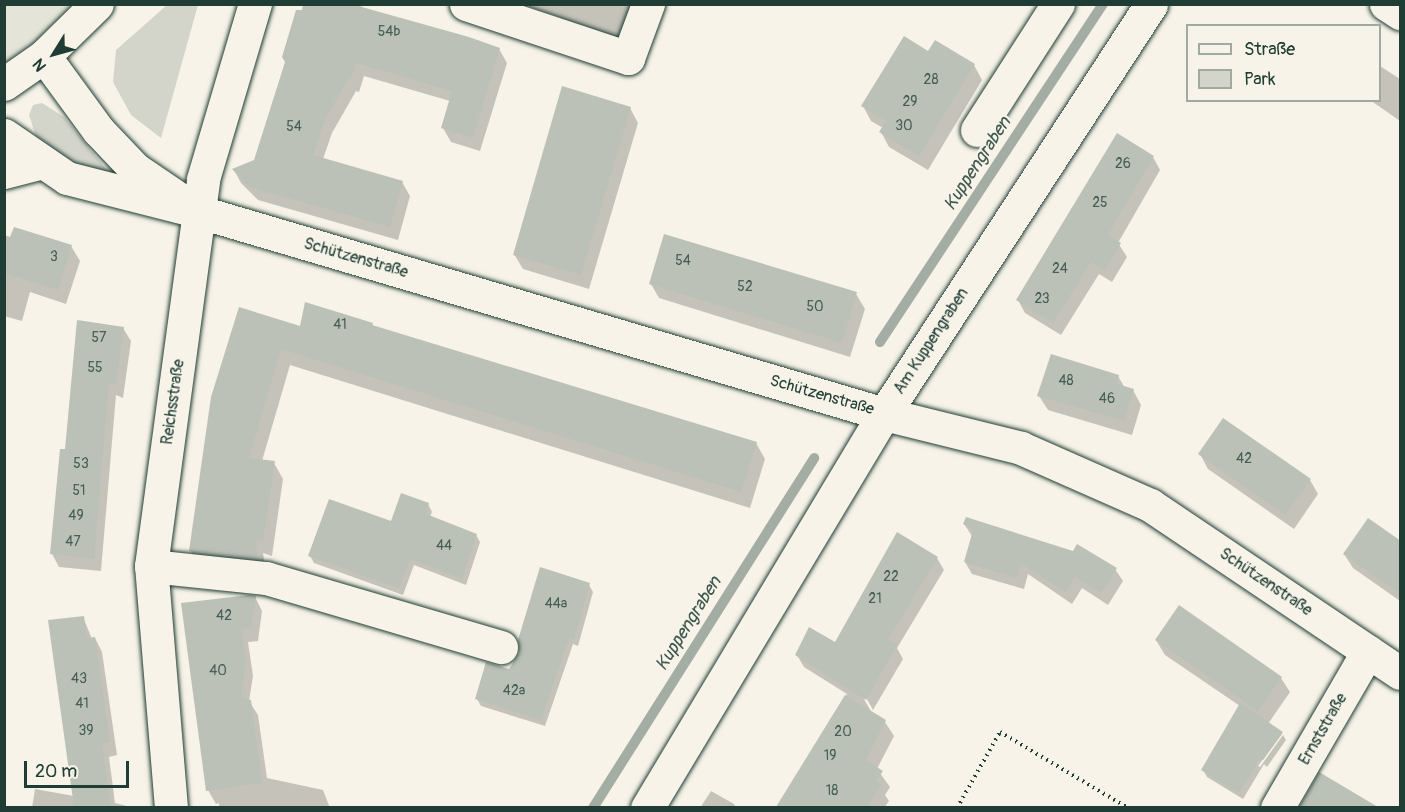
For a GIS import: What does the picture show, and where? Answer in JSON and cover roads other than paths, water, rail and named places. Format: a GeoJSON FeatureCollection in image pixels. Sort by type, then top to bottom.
{"type":"FeatureCollection","features":[{"type":"Feature","properties":{"kind":"street"},"geometry":{"type":"LineString","coordinates":[[4,84],[44,56],[97,4]]}},
{"type":"Feature","properties":{"kind":"street","name":"Reichsstraße"},"geometry":{"type":"LineString","coordinates":[[171,807],[151,566],[203,179],[255,4]]}},
{"type":"Feature","properties":{"kind":"street"},"geometry":{"type":"LineString","coordinates":[[466,4],[628,58],[648,4]]}},
{"type":"Feature","properties":{"kind":"street"},"geometry":{"type":"LineString","coordinates":[[977,130],[1058,4]]}},
{"type":"Feature","properties":{"kind":"street","name":"Am Kuppengraben"},"geometry":{"type":"LineString","coordinates":[[647,807],[884,414],[1151,4]]}},
{"type":"Feature","properties":{"kind":"street"},"geometry":{"type":"LineString","coordinates":[[1386,4],[1401,13]]}},
{"type":"Feature","properties":{"kind":"street","name":"Schützenstraße"},"geometry":{"type":"LineString","coordinates":[[44,56],[98,130],[135,169],[200,212]]}},
{"type":"Feature","properties":{"kind":"street","name":"Schützenstraße"},"geometry":{"type":"LineString","coordinates":[[4,135],[67,178],[200,212],[884,414],[1022,448],[1150,505],[1401,674]]}},
{"type":"Feature","properties":{"kind":"street"},"geometry":{"type":"LineString","coordinates":[[4,172],[43,162]]}},
{"type":"Feature","properties":{"kind":"street"},"geometry":{"type":"LineString","coordinates":[[151,566],[266,578],[501,647]]}},
{"type":"Feature","properties":{"kind":"street","name":"Ernststraße"},"geometry":{"type":"LineString","coordinates":[[1277,807],[1368,651]]}},
{"type":"Feature","properties":{"kind":"waterway","name":"Kuppengraben"},"geometry":{"type":"LineString","coordinates":[[880,342],[1103,4]]}},
{"type":"Feature","properties":{"kind":"waterway","name":"Kuppengraben"},"geometry":{"type":"LineString","coordinates":[[593,808],[814,458]]}}]}
